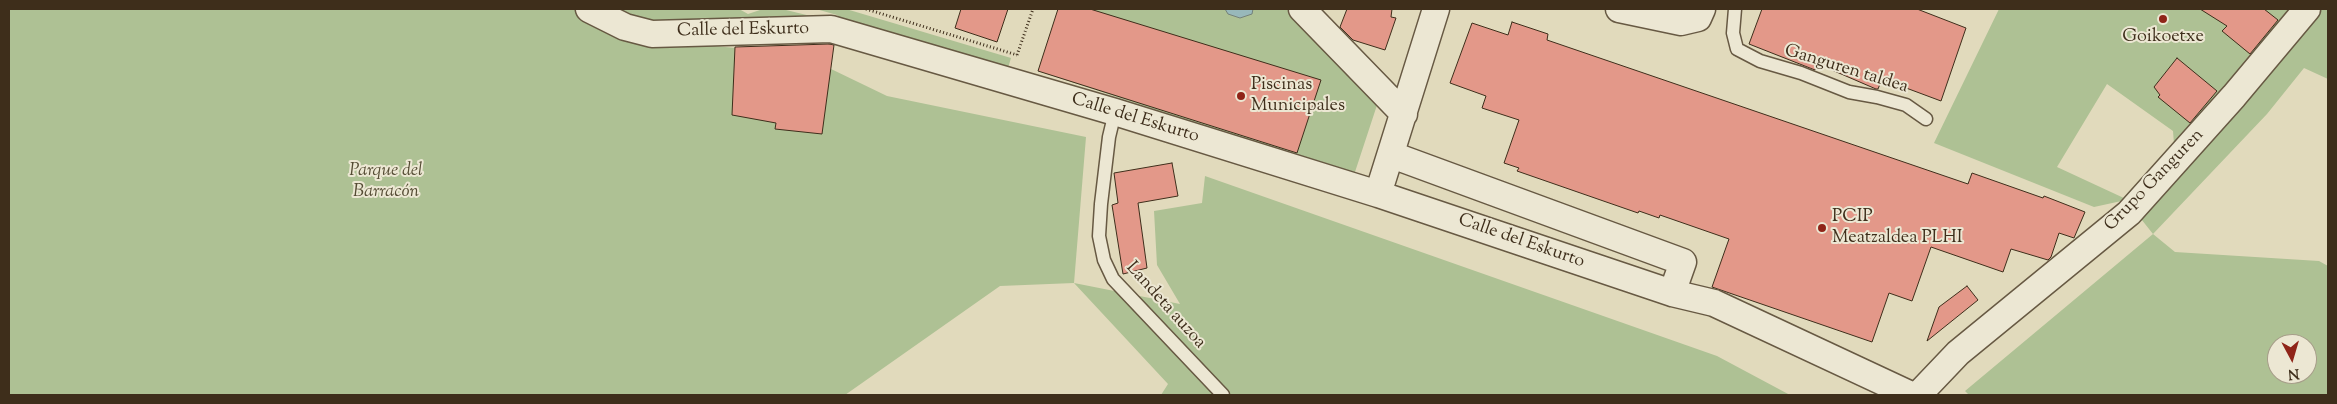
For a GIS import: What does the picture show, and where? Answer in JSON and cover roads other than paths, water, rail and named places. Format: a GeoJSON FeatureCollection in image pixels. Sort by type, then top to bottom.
{"type":"FeatureCollection","features":[{"type":"Feature","properties":{"kind":"street","name":"Calle del Eskurto"},"geometry":{"type":"LineString","coordinates":[[589,9],[626,27],[652,34],[831,29],[1115,112],[1378,194],[1672,293],[1714,303],[1911,395]]}},
{"type":"Feature","properties":{"kind":"street"},"geometry":{"type":"LineString","coordinates":[[1302,9],[1404,114]]}},
{"type":"Feature","properties":{"kind":"street"},"geometry":{"type":"LineString","coordinates":[[1378,194],[1392,155],[1436,9]]}},
{"type":"Feature","properties":{"kind":"street"},"geometry":{"type":"LineString","coordinates":[[1619,9],[1681,22],[1698,18],[1702,9]]}},
{"type":"Feature","properties":{"kind":"street","name":"Grupo Ganguren"},"geometry":{"type":"LineString","coordinates":[[1918,395],[1958,353],[2130,213],[2234,96],[2307,9]]}},
{"type":"Feature","properties":{"kind":"street","name":"Calle del Eskurto"},"geometry":{"type":"LineString","coordinates":[[1392,155],[1683,262],[1672,293]]}},
{"type":"Feature","properties":{"kind":"lane","name":"Ganguren taldea"},"geometry":{"type":"LineString","coordinates":[[1735,9],[1733,33],[1738,50],[1760,61],[1800,73],[1849,92],[1878,97],[1906,105],[1926,119]]}},
{"type":"Feature","properties":{"kind":"lane","name":"Landeta auzoa"},"geometry":{"type":"LineString","coordinates":[[1115,112],[1108,137],[1100,204],[1099,236],[1104,260],[1113,279],[1223,395]]}},
{"type":"Feature","properties":{"kind":"water"},"geometry":{"type":"Polygon","coordinates":[[[1225,9],[1253,9],[1252,14],[1240,18],[1228,14],[1225,9]]]}},
{"type":"Feature","properties":{"kind":"place","name":"Goikoetxe"},"geometry":{"type":"Point","coordinates":[2163,19]}},
{"type":"Feature","properties":{"kind":"place","name":"Piscinas Municipales"},"geometry":{"type":"Point","coordinates":[1241,96]}},
{"type":"Feature","properties":{"kind":"place","name":"PCIP Meatzaldea PLHI"},"geometry":{"type":"Point","coordinates":[1822,228]}},
{"type":"Feature","properties":{"kind":"park label","name":"Parque del Barracón"},"geometry":{"type":"Point","coordinates":[386,182]}}]}
